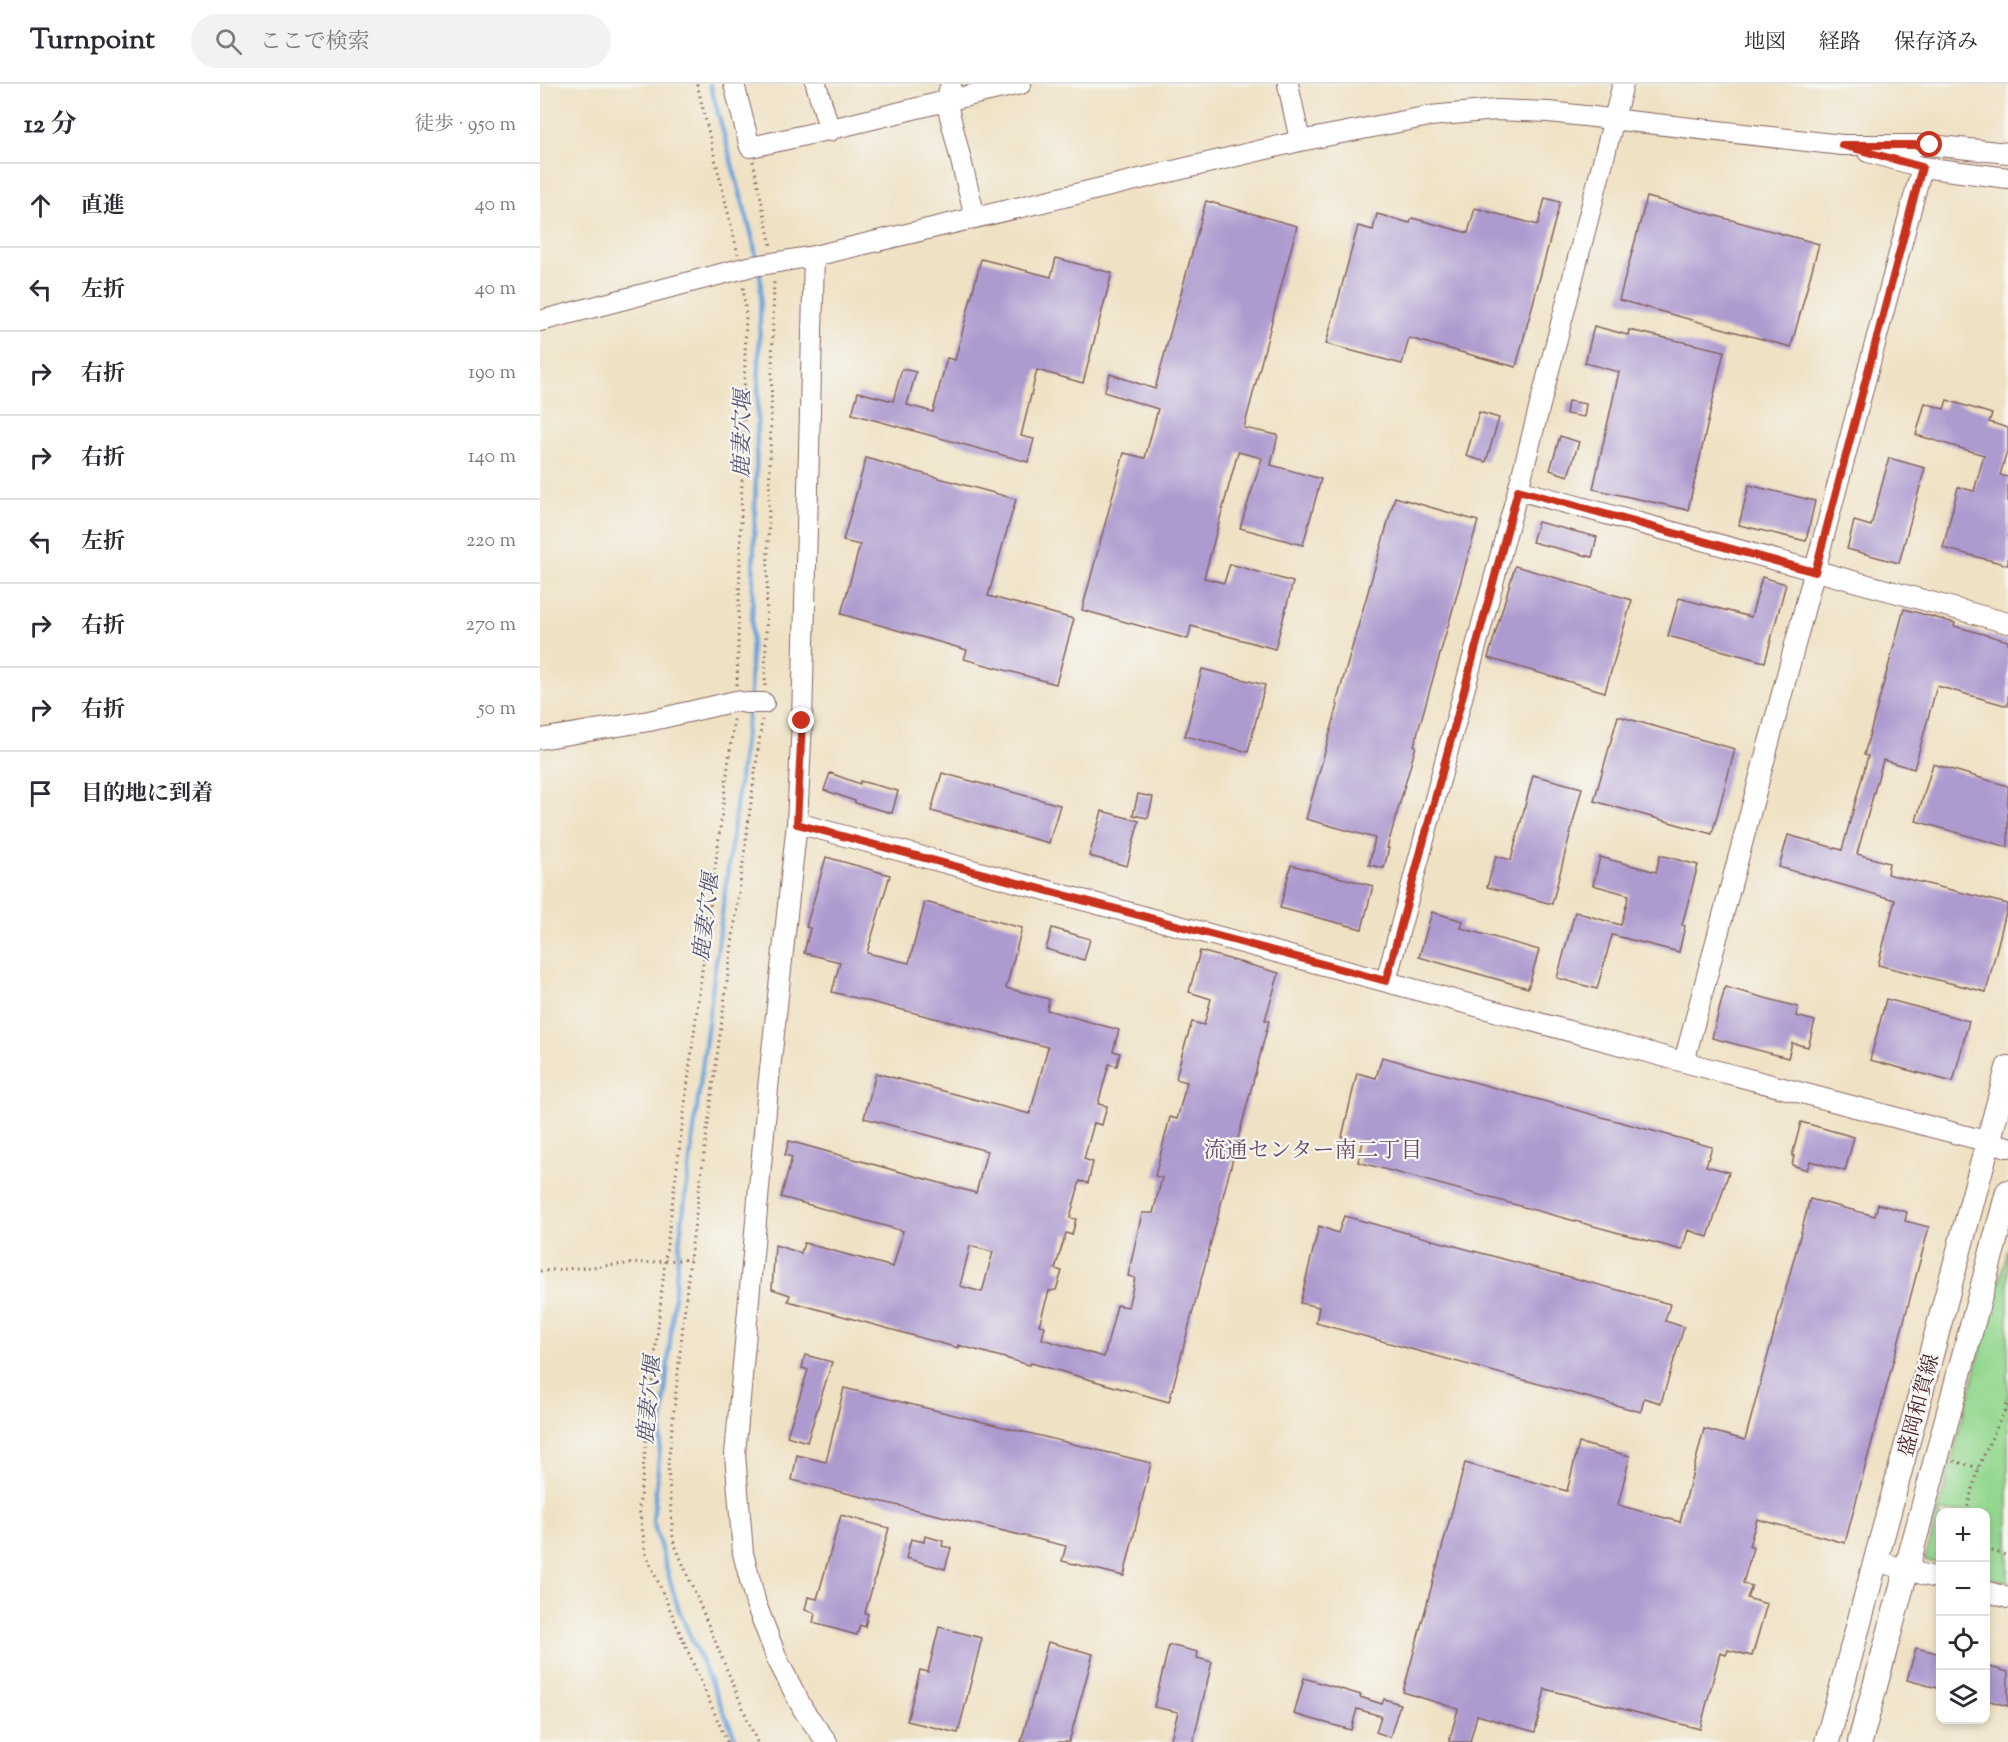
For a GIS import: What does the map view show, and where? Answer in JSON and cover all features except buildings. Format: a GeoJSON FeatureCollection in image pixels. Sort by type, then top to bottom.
{"type":"FeatureCollection","features":[{"type":"Feature","properties":{"kind":"main road","name":"盛岡和賀線"},"geometry":{"type":"LineString","coordinates":[[1827,1742],[1876,1561],[1998,1144],[2008,1068]]}},
{"type":"Feature","properties":{"kind":"main road","name":"盛岡和賀線"},"geometry":{"type":"LineString","coordinates":[[1860,1742],[2008,1192]]}},
{"type":"Feature","properties":{"kind":"street"},"geometry":{"type":"LineString","coordinates":[[734,84],[750,147],[830,131],[949,92],[1021,84]]}},
{"type":"Feature","properties":{"kind":"street"},"geometry":{"type":"LineString","coordinates":[[816,84],[830,131]]}},
{"type":"Feature","properties":{"kind":"street"},"geometry":{"type":"LineString","coordinates":[[1288,84],[1300,141]]}},
{"type":"Feature","properties":{"kind":"street"},"geometry":{"type":"LineString","coordinates":[[1386,981],[1518,490],[1623,84]]}},
{"type":"Feature","properties":{"kind":"street"},"geometry":{"type":"LineString","coordinates":[[949,92],[975,217]]}},
{"type":"Feature","properties":{"kind":"street"},"geometry":{"type":"LineString","coordinates":[[540,321],[757,266],[814,256],[1300,141],[1430,116],[1496,110],[1549,112],[1842,145],[1930,145],[2008,153]]}},
{"type":"Feature","properties":{"kind":"street"},"geometry":{"type":"LineString","coordinates":[[1842,145],[1922,167],[2008,178]]}},
{"type":"Feature","properties":{"kind":"street"},"geometry":{"type":"LineString","coordinates":[[1684,1062],[1922,167]]}},
{"type":"Feature","properties":{"kind":"street"},"geometry":{"type":"LineString","coordinates":[[814,256],[802,721],[797,824],[768,1088],[735,1454],[743,1553],[756,1604],[778,1661],[804,1711],[827,1742]]}},
{"type":"Feature","properties":{"kind":"street"},"geometry":{"type":"LineString","coordinates":[[1518,490],[1815,572],[2008,622]]}},
{"type":"Feature","properties":{"kind":"street"},"geometry":{"type":"LineString","coordinates":[[540,739],[751,703]]}},
{"type":"Feature","properties":{"kind":"street"},"geometry":{"type":"LineString","coordinates":[[797,824],[1998,1144]]}},
{"type":"Feature","properties":{"kind":"street"},"geometry":{"type":"LineString","coordinates":[[1876,1561],[1936,1578]]}},
{"type":"Feature","properties":{"kind":"street"},"geometry":{"type":"LineString","coordinates":[[1990,1593],[2008,1598]]}},
{"type":"Feature","properties":{"kind":"path"},"geometry":{"type":"LineString","coordinates":[[697,84],[757,266],[746,317],[751,703],[665,1261],[639,1508],[646,1554],[727,1742]]}},
{"type":"Feature","properties":{"kind":"path"},"geometry":{"type":"LineString","coordinates":[[750,147],[757,266],[751,703],[688,1259],[668,1466],[673,1540],[757,1742]]}},
{"type":"Feature","properties":{"kind":"path"},"geometry":{"type":"LineString","coordinates":[[540,1272],[688,1259]]}},
{"type":"Feature","properties":{"kind":"path"},"geometry":{"type":"LineString","coordinates":[[1968,1508],[1978,1467],[2008,1403]]}},
{"type":"Feature","properties":{"kind":"path"},"geometry":{"type":"LineString","coordinates":[[1937,1456],[1978,1467]]}},
{"type":"Feature","properties":{"kind":"path"},"geometry":{"type":"LineString","coordinates":[[1990,1550],[2008,1556]]}},
{"type":"Feature","properties":{"kind":"green space"},"geometry":{"type":"Polygon","coordinates":[[[2008,1249],[2008,1582],[1990,1577],[1990,1508],[1939,1508],[2008,1249]]]}},
{"type":"Feature","properties":{"kind":"green space"},"geometry":{"type":"Polygon","coordinates":[[[1936,1519],[1936,1563],[1925,1560],[1936,1519]]]}},
{"type":"Feature","properties":{"kind":"waterway","name":"鹿妻穴堰"},"geometry":{"type":"LineString","coordinates":[[710,84],[757,262]]}},
{"type":"Feature","properties":{"kind":"waterway","name":"鹿妻穴堰"},"geometry":{"type":"LineString","coordinates":[[750,699],[761,282],[759,270]]}},
{"type":"Feature","properties":{"kind":"waterway","name":"鹿妻穴堰"},"geometry":{"type":"LineString","coordinates":[[737,1742],[678,1608],[653,1521],[679,1246],[749,707]]}},
{"type":"Feature","properties":{"kind":"district","name":"流通センター南二丁目"},"geometry":{"type":"Point","coordinates":[1313,1149]}},
{"type":"Feature","properties":{"kind":"route"},"geometry":{"type":"LineString","coordinates":[[802,721],[797,824],[1386,981],[1518,490],[1815,572],[1922,167],[1842,145],[1930,145]]}}]}
